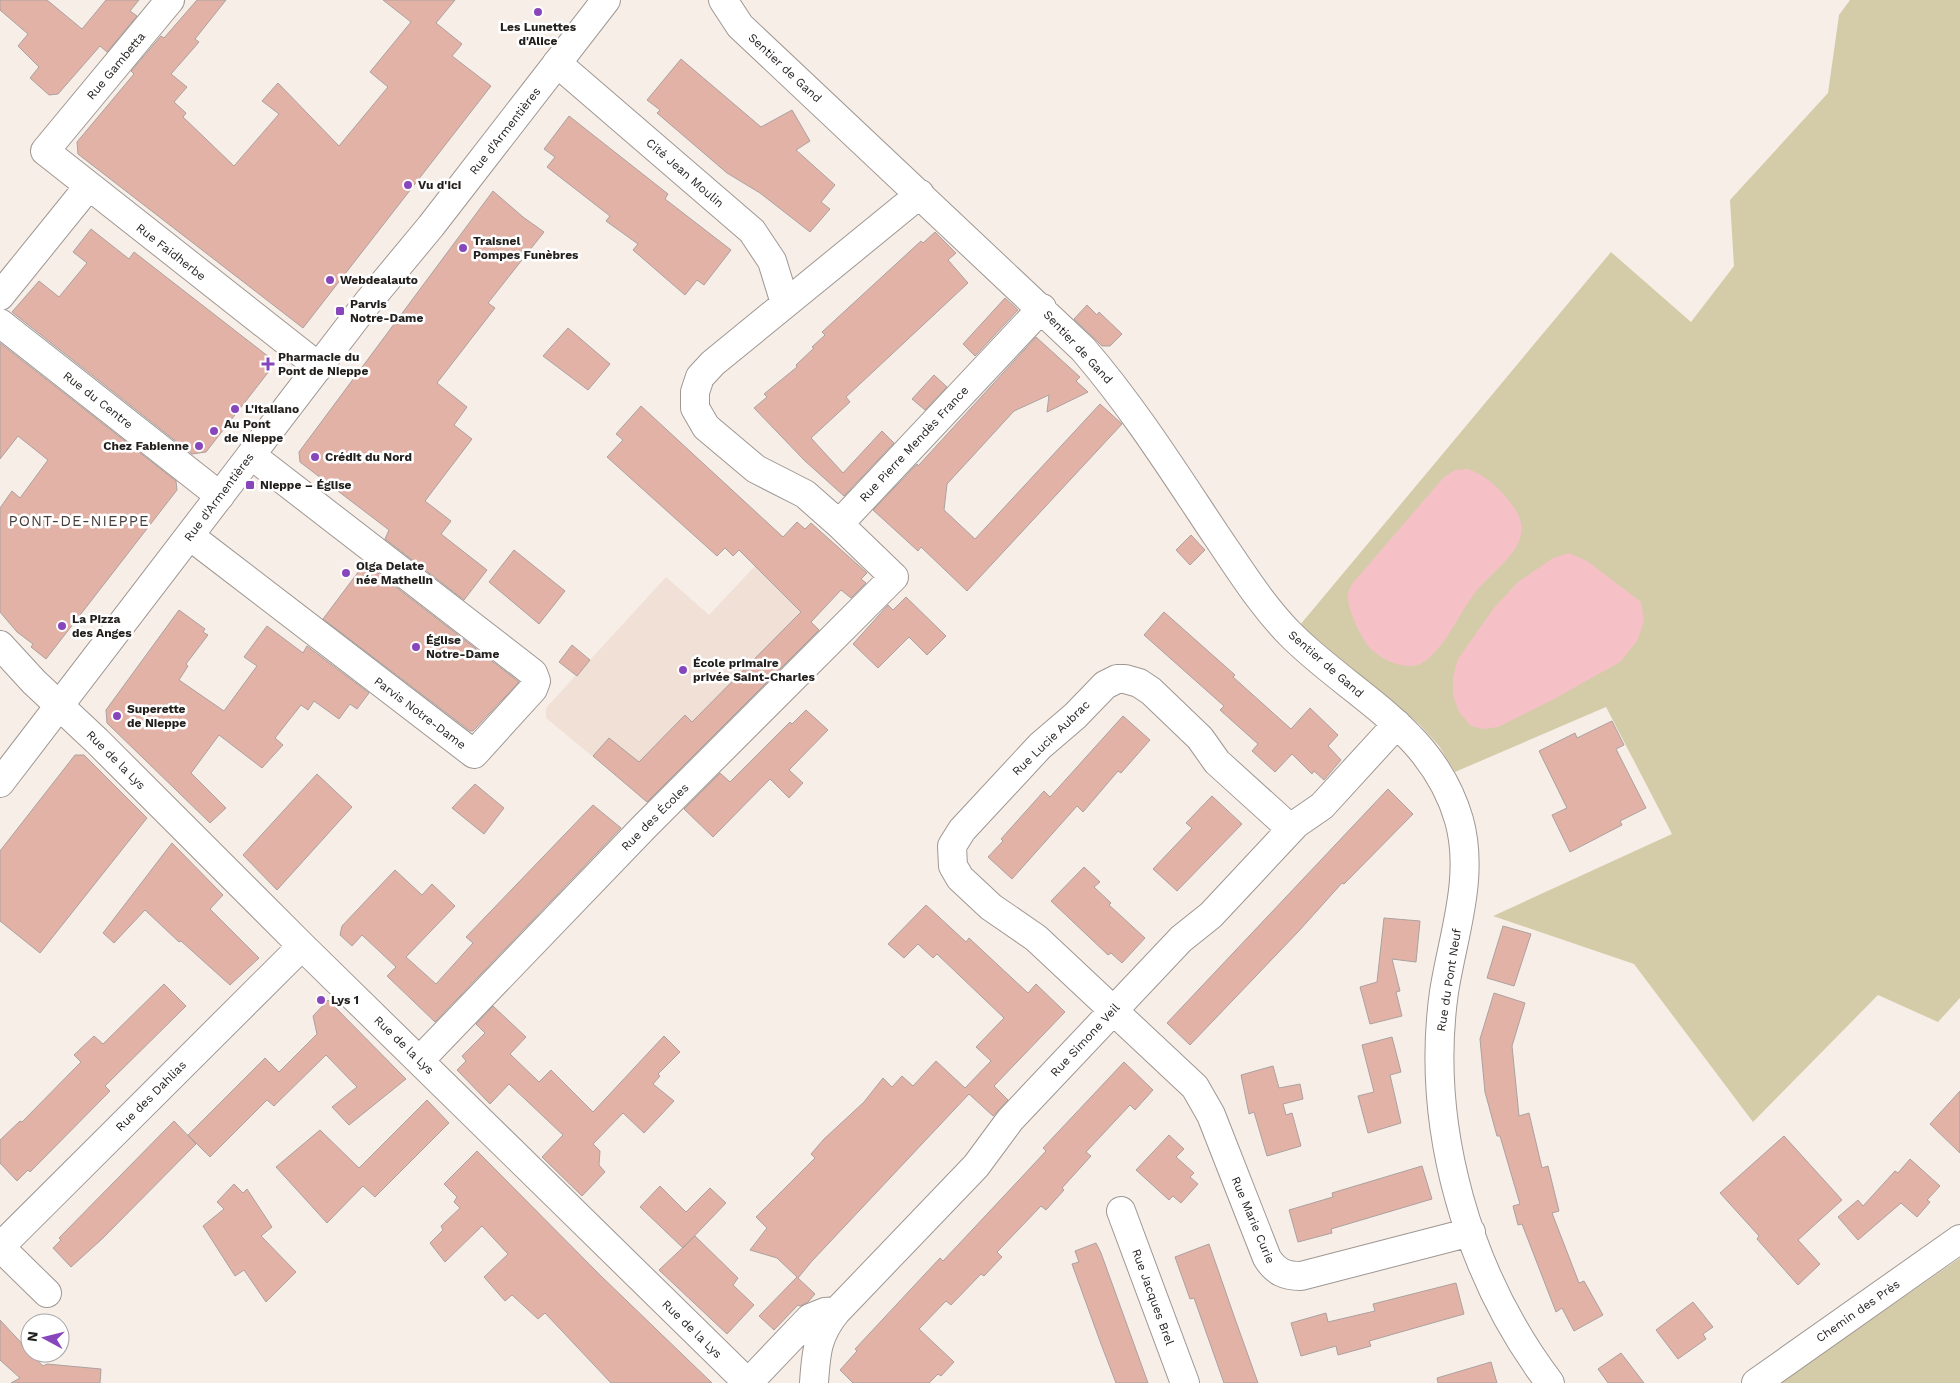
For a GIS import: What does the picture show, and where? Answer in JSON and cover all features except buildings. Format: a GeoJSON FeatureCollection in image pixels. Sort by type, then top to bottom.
{"type":"FeatureCollection","features":[{"type":"Feature","properties":{"kind":"street","name":"Rue Gambetta"},"geometry":{"type":"LineString","coordinates":[[61,132],[170,0]]}},
{"type":"Feature","properties":{"kind":"street","name":"Rue d'Armentières"},"geometry":{"type":"LineString","coordinates":[[0,783],[368,302],[431,226],[606,0]]}},
{"type":"Feature","properties":{"kind":"street","name":"Sentier de Gand"},"geometry":{"type":"LineString","coordinates":[[723,0],[728,11],[740,26],[1084,349],[1111,381],[1251,586],[1276,619],[1322,662],[1397,724]]}},
{"type":"Feature","properties":{"kind":"street","name":"Cité Jean Moulin"},"geometry":{"type":"LineString","coordinates":[[557,63],[752,231],[772,260],[785,303]]}},
{"type":"Feature","properties":{"kind":"street","name":"Rue Faidherbe"},"geometry":{"type":"LineString","coordinates":[[61,132],[45,151],[88,187],[319,367]]}},
{"type":"Feature","properties":{"kind":"street"},"geometry":{"type":"LineString","coordinates":[[0,296],[88,187]]}},
{"type":"Feature","properties":{"kind":"street"},"geometry":{"type":"LineString","coordinates":[[839,524],[805,494],[756,469],[706,427],[696,408],[697,384],[706,370],[785,303],[920,194]]}},
{"type":"Feature","properties":{"kind":"street","name":"Rue Pierre Mendès France"},"geometry":{"type":"LineString","coordinates":[[839,524],[1042,308]]}},
{"type":"Feature","properties":{"kind":"street","name":"Rue du Centre"},"geometry":{"type":"LineString","coordinates":[[0,323],[220,496]]}},
{"type":"Feature","properties":{"kind":"street","name":"Parvis Notre-Dame"},"geometry":{"type":"LineString","coordinates":[[190,536],[474,754],[533,689],[536,681],[533,673],[251,455]]}},
{"type":"Feature","properties":{"kind":"street","name":"Rue des Écoles"},"geometry":{"type":"LineString","coordinates":[[420,1060],[645,826],[894,577],[839,524]]}},
{"type":"Feature","properties":{"kind":"street","name":"Rue de la Lys"},"geometry":{"type":"LineString","coordinates":[[0,645],[34,682],[60,705],[302,946],[748,1383]]}},
{"type":"Feature","properties":{"kind":"street","name":"Rue Lucie Aubrac"},"geometry":{"type":"LineString","coordinates":[[1113,1011],[1036,938],[983,899],[960,878],[953,866],[952,846],[958,834],[1040,746],[1075,716],[1105,685],[1118,679],[1132,680],[1151,691],[1200,738],[1217,762],[1291,829]]}},
{"type":"Feature","properties":{"kind":"street","name":"Rue Simone Veil"},"geometry":{"type":"LineString","coordinates":[[814,1383],[819,1340],[826,1324],[837,1311],[976,1166],[1010,1120],[1181,939],[1211,916],[1291,829],[1322,806],[1397,724]]}},
{"type":"Feature","properties":{"kind":"street","name":"Rue du Pont Neuf"},"geometry":{"type":"LineString","coordinates":[[1397,724],[1417,742],[1442,776],[1458,817],[1465,851],[1462,898],[1442,1006],[1440,1056],[1443,1101],[1450,1153],[1470,1232],[1487,1279],[1508,1321],[1550,1383]]}},
{"type":"Feature","properties":{"kind":"street","name":"Rue des Dahlias"},"geometry":{"type":"LineString","coordinates":[[47,1293],[0,1247],[302,946]]}},
{"type":"Feature","properties":{"kind":"street","name":"Rue Marie Curie"},"geometry":{"type":"LineString","coordinates":[[1113,1011],[1188,1080],[1203,1099],[1267,1258],[1277,1271],[1284,1275],[1301,1276],[1470,1232]]}},
{"type":"Feature","properties":{"kind":"street","name":"Rue Jacques Brel"},"geometry":{"type":"LineString","coordinates":[[1121,1211],[1185,1383]]}},
{"type":"Feature","properties":{"kind":"street","name":"Chemin des Près"},"geometry":{"type":"LineString","coordinates":[[1756,1383],[1960,1239]]}},
{"type":"Feature","properties":{"kind":"street"},"geometry":{"type":"LineString","coordinates":[[748,1383],[810,1318],[825,1312],[837,1311]]}},
{"type":"Feature","properties":{"kind":"shaded area"},"geometry":{"type":"Polygon","coordinates":[[[1850,0],[1960,0],[1960,998],[1938,1022],[1878,995],[1753,1122],[1634,964],[1493,916],[1672,834],[1606,707],[1455,772],[1439,746],[1420,725],[1300,625],[1611,252],[1691,322],[1734,266],[1730,200],[1828,93],[1839,15],[1850,0]]]}},
{"type":"Feature","properties":{"kind":"shaded area"},"geometry":{"type":"Polygon","coordinates":[[[1468,469],[1491,482],[1509,501],[1518,515],[1522,528],[1519,540],[1504,562],[1474,594],[1444,641],[1430,657],[1416,665],[1409,666],[1394,663],[1374,652],[1363,637],[1355,623],[1348,601],[1349,590],[1352,584],[1444,477],[1455,470],[1468,469]]]}},
{"type":"Feature","properties":{"kind":"shaded area"},"geometry":{"type":"Polygon","coordinates":[[[1569,553],[1587,561],[1641,602],[1644,621],[1637,641],[1620,662],[1554,699],[1498,727],[1483,729],[1471,726],[1459,712],[1453,695],[1453,677],[1458,659],[1494,608],[1518,582],[1553,558],[1569,553]]]}},
{"type":"Feature","properties":{"kind":"shaded area","name":"École primaire privée Saint-Charles"},"geometry":{"type":"Polygon","coordinates":[[[755,566],[822,632],[658,801],[648,802],[546,718],[546,708],[666,577],[709,615],[755,566]]]}},
{"type":"Feature","properties":{"kind":"shaded area"},"geometry":{"type":"Polygon","coordinates":[[[1960,1258],[1960,1383],[1780,1383],[1960,1258]]]}},
{"type":"Feature","properties":{"kind":"place","name":"Les Lunettes d'Alice"},"geometry":{"type":"Point","coordinates":[538,12]}},
{"type":"Feature","properties":{"kind":"place","name":"Vu d'ici"},"geometry":{"type":"Point","coordinates":[408,185]}},
{"type":"Feature","properties":{"kind":"place","name":"Traisnel Pompes Funèbres"},"geometry":{"type":"Point","coordinates":[463,248]}},
{"type":"Feature","properties":{"kind":"place","name":"Webdealauto"},"geometry":{"type":"Point","coordinates":[330,280]}},
{"type":"Feature","properties":{"kind":"place","name":"Parvis Notre-Dame"},"geometry":{"type":"Point","coordinates":[340,311]}},
{"type":"Feature","properties":{"kind":"place","name":"Pharmacie du Pont de Nieppe"},"geometry":{"type":"Point","coordinates":[268,364]}},
{"type":"Feature","properties":{"kind":"place","name":"L'italiano"},"geometry":{"type":"Point","coordinates":[235,409]}},
{"type":"Feature","properties":{"kind":"place","name":"Au Pont de Nieppe"},"geometry":{"type":"Point","coordinates":[214,431]}},
{"type":"Feature","properties":{"kind":"place","name":"Chez Fabienne"},"geometry":{"type":"Point","coordinates":[199,446]}},
{"type":"Feature","properties":{"kind":"place","name":"Crédit du Nord"},"geometry":{"type":"Point","coordinates":[315,457]}},
{"type":"Feature","properties":{"kind":"place","name":"Nieppe – Église"},"geometry":{"type":"Point","coordinates":[250,485]}},
{"type":"Feature","properties":{"kind":"place","name":"Olga Delate née Mathelin"},"geometry":{"type":"Point","coordinates":[346,573]}},
{"type":"Feature","properties":{"kind":"place","name":"La Pizza des Anges"},"geometry":{"type":"Point","coordinates":[62,626]}},
{"type":"Feature","properties":{"kind":"place","name":"Église Notre-Dame"},"geometry":{"type":"Point","coordinates":[416,647]}},
{"type":"Feature","properties":{"kind":"place","name":"École primaire privée Saint-Charles"},"geometry":{"type":"Point","coordinates":[683,670]}},
{"type":"Feature","properties":{"kind":"place","name":"Superette de Nieppe"},"geometry":{"type":"Point","coordinates":[117,716]}},
{"type":"Feature","properties":{"kind":"place","name":"Lys 1"},"geometry":{"type":"Point","coordinates":[321,1000]}},
{"type":"Feature","properties":{"kind":"district","name":"PONT-DE-NIEPPE"},"geometry":{"type":"Point","coordinates":[79,521]}}]}
